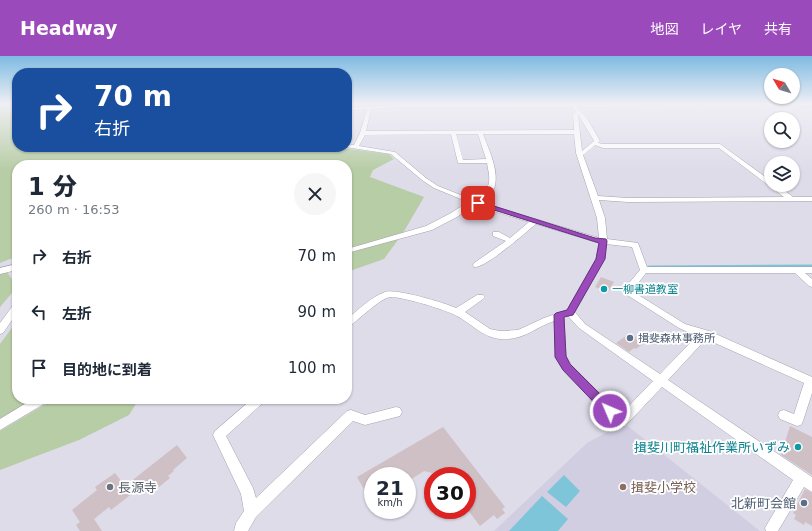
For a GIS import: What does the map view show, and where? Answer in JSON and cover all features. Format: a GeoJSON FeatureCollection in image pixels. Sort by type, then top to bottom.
{"type":"FeatureCollection","features":[{"type":"Feature","properties":{"kind":"street"},"geometry":{"type":"LineString","coordinates":[[356,148],[365,126]]}},
{"type":"Feature","properties":{"kind":"street"},"geometry":{"type":"LineString","coordinates":[[576,126],[579,153],[581,154],[580,158],[596,198],[601,218],[603,241],[600,259],[564,314],[561,357],[567,367],[621,422],[662,381],[675,364],[705,334]]}},
{"type":"Feature","properties":{"kind":"street"},"geometry":{"type":"LineString","coordinates":[[581,154],[597,141],[589,126]]}},
{"type":"Feature","properties":{"kind":"street"},"geometry":{"type":"LineString","coordinates":[[352,250],[429,228],[476,202],[490,189],[492,175],[480,132]]}},
{"type":"Feature","properties":{"kind":"street"},"geometry":{"type":"LineString","coordinates":[[363,133],[576,132]]}},
{"type":"Feature","properties":{"kind":"street"},"geometry":{"type":"LineString","coordinates":[[453,133],[460,162],[489,161]]}},
{"type":"Feature","properties":{"kind":"street"},"geometry":{"type":"LineString","coordinates":[[596,144],[603,146],[720,146],[764,178]]}},
{"type":"Feature","properties":{"kind":"street"},"geometry":{"type":"LineString","coordinates":[[352,147],[393,153],[400,156],[424,179],[436,187],[476,202],[594,240],[635,246],[644,270]]}},
{"type":"Feature","properties":{"kind":"street"},"geometry":{"type":"LineString","coordinates":[[782,192],[791,199]]}},
{"type":"Feature","properties":{"kind":"street"},"geometry":{"type":"LineString","coordinates":[[596,198],[628,200],[812,199]]}},
{"type":"Feature","properties":{"kind":"street"},"geometry":{"type":"LineString","coordinates":[[477,265],[535,222]]}},
{"type":"Feature","properties":{"kind":"street"},"geometry":{"type":"LineString","coordinates":[[496,234],[511,241]]}},
{"type":"Feature","properties":{"kind":"street"},"geometry":{"type":"LineString","coordinates":[[0,271],[12,268]]}},
{"type":"Feature","properties":{"kind":"street"},"geometry":{"type":"LineString","coordinates":[[644,270],[812,270]]}},
{"type":"Feature","properties":{"kind":"street"},"geometry":{"type":"LineString","coordinates":[[644,270],[627,291],[633,296],[682,326],[705,334],[811,382],[797,421],[784,415]]}},
{"type":"Feature","properties":{"kind":"street"},"geometry":{"type":"LineString","coordinates":[[797,270],[812,284]]}},
{"type":"Feature","properties":{"kind":"street"},"geometry":{"type":"LineString","coordinates":[[352,320],[371,304],[387,294],[398,295],[443,306],[457,312],[487,332],[500,335],[520,334],[564,314]]}},
{"type":"Feature","properties":{"kind":"street"},"geometry":{"type":"LineString","coordinates":[[457,312],[480,297]]}},
{"type":"Feature","properties":{"kind":"street"},"geometry":{"type":"LineString","coordinates":[[0,330],[12,313]]}},
{"type":"Feature","properties":{"kind":"street"},"geometry":{"type":"LineString","coordinates":[[564,314],[807,481],[772,528]]}},
{"type":"Feature","properties":{"kind":"street"},"geometry":{"type":"LineString","coordinates":[[0,425],[35,404]]}},
{"type":"Feature","properties":{"kind":"street"},"geometry":{"type":"LineString","coordinates":[[251,512],[248,493],[219,436],[254,404]]}},
{"type":"Feature","properties":{"kind":"street"},"geometry":{"type":"LineString","coordinates":[[241,531],[241,528],[251,512],[351,415],[365,420],[396,412]]}},
{"type":"Feature","properties":{"kind":"shaded area","name":"揖斐小学校"},"geometry":{"type":"Polygon","coordinates":[[[624,423],[760,531],[494,531],[587,443],[624,423]]]}},
{"type":"Feature","properties":{"kind":"green space"},"geometry":{"type":"Polygon","coordinates":[[[0,126],[12,126],[12,152],[352,152],[352,149],[389,154],[394,159],[373,170],[370,177],[424,197],[403,233],[384,259],[352,270],[352,160],[12,160],[12,259],[0,263],[0,126]]]}},
{"type":"Feature","properties":{"kind":"green space"},"geometry":{"type":"Polygon","coordinates":[[[7,272],[12,280],[12,293],[0,307],[0,274],[7,272]]]}},
{"type":"Feature","properties":{"kind":"green space"},"geometry":{"type":"Polygon","coordinates":[[[12,328],[12,404],[26,404],[0,418],[0,344],[12,328]]]}},
{"type":"Feature","properties":{"kind":"green space"},"geometry":{"type":"Polygon","coordinates":[[[46,404],[136,404],[129,415],[79,440],[0,470],[0,431],[46,404]]]}},
{"type":"Feature","properties":{"kind":"water"},"geometry":{"type":"Polygon","coordinates":[[[564,475],[580,491],[566,507],[547,492],[564,475]]]}},
{"type":"Feature","properties":{"kind":"water"},"geometry":{"type":"Polygon","coordinates":[[[542,496],[568,519],[558,531],[509,531],[542,496]]]}},
{"type":"Feature","properties":{"kind":"building","name":"一柳書道教室"},"geometry":{"type":"Polygon","coordinates":[[[601,277],[614,282],[608,292],[595,287],[601,277]]]}},
{"type":"Feature","properties":{"kind":"building","name":"揖斐森林事務所"},"geometry":{"type":"Polygon","coordinates":[[[630,333],[644,343],[629,352],[616,343],[630,333]]]}},
{"type":"Feature","properties":{"kind":"building","name":"揖斐川町福祉作業所いずみ"},"geometry":{"type":"Polygon","coordinates":[[[790,426],[812,437],[812,475],[781,455],[790,426]]]}},
{"type":"Feature","properties":{"kind":"building"},"geometry":{"type":"Polygon","coordinates":[[[443,427],[474,467],[424,467],[424,471],[416,476],[416,467],[374,467],[443,427]]]}},
{"type":"Feature","properties":{"kind":"building","name":"長源寺"},"geometry":{"type":"Polygon","coordinates":[[[177,445],[187,458],[173,470],[174,471],[168,476],[170,478],[159,487],[158,484],[152,489],[147,482],[111,510],[109,507],[94,519],[102,531],[80,531],[76,525],[80,522],[72,510],[97,490],[95,487],[115,473],[125,486],[177,445]]]}},
{"type":"Feature","properties":{"kind":"building"},"geometry":{"type":"Polygon","coordinates":[[[476,470],[505,507],[502,509],[505,513],[497,519],[494,515],[480,526],[475,519],[476,519],[476,470]]]}},
{"type":"Feature","properties":{"kind":"building"},"geometry":{"type":"Polygon","coordinates":[[[364,473],[364,489],[357,477],[364,473]]]}},
{"type":"Feature","properties":{"kind":"building","name":"北新町会館"},"geometry":{"type":"Polygon","coordinates":[[[805,489],[812,493],[812,526],[805,522],[804,525],[794,519],[796,515],[793,513],[805,489]]]}},
{"type":"Feature","properties":{"kind":"waterway"},"geometry":{"type":"LineString","coordinates":[[649,267],[812,266]]}},
{"type":"Feature","properties":{"kind":"place","name":"一柳書道教室"},"geometry":{"type":"Point","coordinates":[604,289]}},
{"type":"Feature","properties":{"kind":"place","name":"揖斐森林事務所"},"geometry":{"type":"Point","coordinates":[630,338]}},
{"type":"Feature","properties":{"kind":"place","name":"揖斐川町福祉作業所いずみ"},"geometry":{"type":"Point","coordinates":[798,447]}},
{"type":"Feature","properties":{"kind":"place","name":"長源寺"},"geometry":{"type":"Point","coordinates":[110,487]}},
{"type":"Feature","properties":{"kind":"place","name":"揖斐小学校"},"geometry":{"type":"Point","coordinates":[623,487]}},
{"type":"Feature","properties":{"kind":"place","name":"北新町会館"},"geometry":{"type":"Point","coordinates":[804,503]}},
{"type":"Feature","properties":{"kind":"route"},"geometry":{"type":"LineString","coordinates":[[478,203],[594,240],[603,241],[600,259],[579,300],[570,312],[559,315],[560,343],[561,357],[567,367],[610,411]]}}]}
